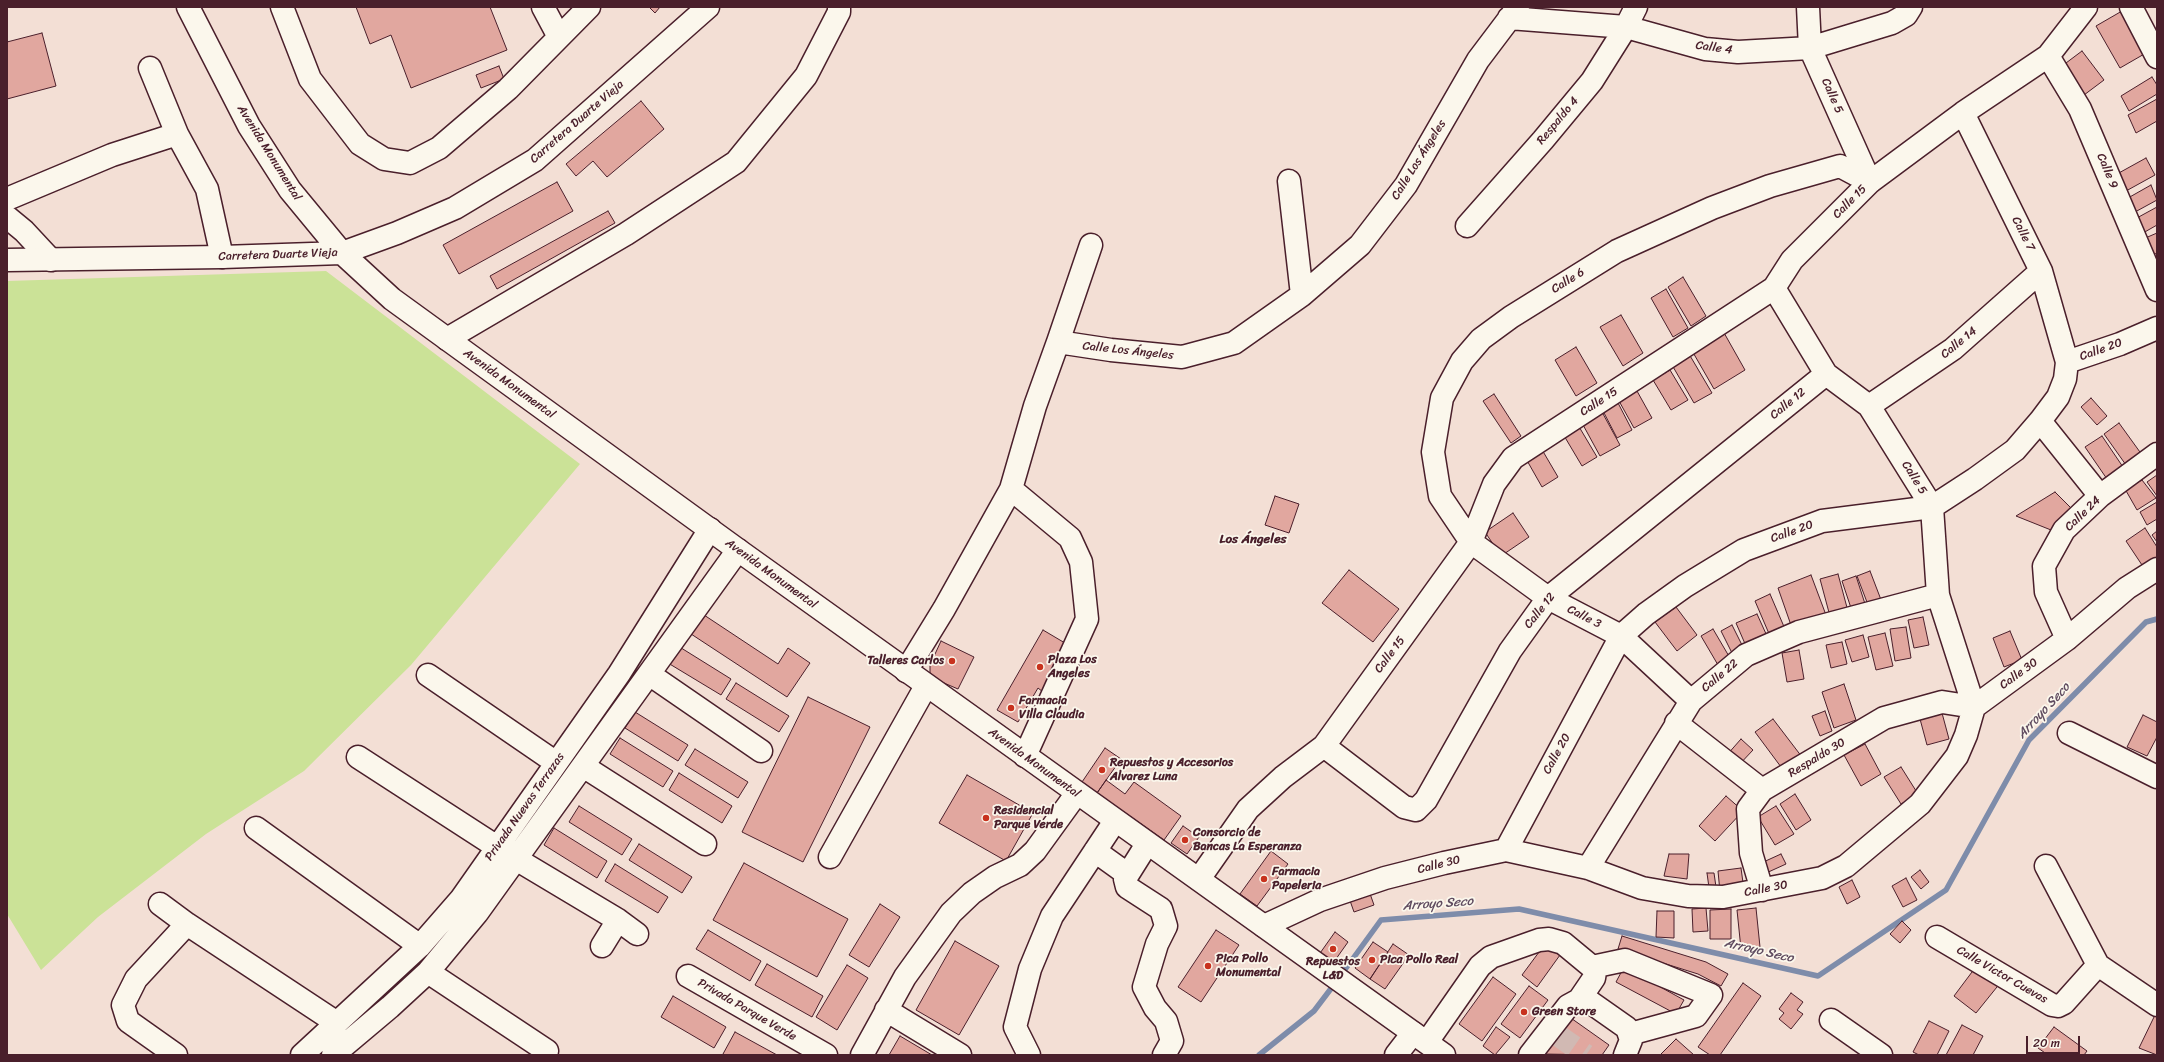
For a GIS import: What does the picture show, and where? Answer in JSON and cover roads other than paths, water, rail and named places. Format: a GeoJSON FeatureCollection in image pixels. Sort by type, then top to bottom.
{"type":"FeatureCollection","features":[{"type":"Feature","properties":{"kind":"street","name":"Avenida Monumental"},"geometry":{"type":"LineString","coordinates":[[188,7],[249,126],[290,190],[342,253],[392,299],[926,686],[1444,1055]]}},
{"type":"Feature","properties":{"kind":"street"},"geometry":{"type":"LineString","coordinates":[[282,7],[301,62],[310,79],[360,144],[384,159],[410,163],[439,148],[508,89],[589,7]]}},
{"type":"Feature","properties":{"kind":"street"},"geometry":{"type":"LineString","coordinates":[[543,7],[559,37]]}},
{"type":"Feature","properties":{"kind":"street","name":"Carretera Duarte Vieja"},"geometry":{"type":"LineString","coordinates":[[7,260],[222,257],[342,253],[397,234],[455,208],[535,160],[708,7]]}},
{"type":"Feature","properties":{"kind":"street"},"geometry":{"type":"LineString","coordinates":[[446,339],[626,234],[736,162],[806,76],[839,12],[839,7]]}},
{"type":"Feature","properties":{"kind":"street","name":"Respaldo 4"},"geometry":{"type":"LineString","coordinates":[[1467,226],[1544,140],[1592,81],[1626,27],[1636,7]]}},
{"type":"Feature","properties":{"kind":"street","name":"Calle 5"},"geometry":{"type":"LineString","coordinates":[[1808,7],[1810,48],[1870,182]]}},
{"type":"Feature","properties":{"kind":"street","name":"Calle 4"},"geometry":{"type":"LineString","coordinates":[[1513,13],[1626,27],[1705,49],[1738,52],[1810,48],[1892,23],[1906,15],[1911,7]]}},
{"type":"Feature","properties":{"kind":"street","name":"Calle 15"},"geometry":{"type":"LineString","coordinates":[[1199,879],[1248,809],[1283,777],[1324,746],[1424,609],[1470,542],[1494,484],[1513,458],[1774,288],[1792,260],[1870,182],[1963,113],[2048,56],[2086,7]]}},
{"type":"Feature","properties":{"kind":"street"},"geometry":{"type":"LineString","coordinates":[[2131,7],[2157,57]]}},
{"type":"Feature","properties":{"kind":"street","name":"Calle Los Ángeles"},"geometry":{"type":"LineString","coordinates":[[1058,342],[1111,350],[1182,357],[1234,343],[1302,295],[1360,245],[1406,185],[1478,60],[1513,13]]}},
{"type":"Feature","properties":{"kind":"street","name":"Calle 9"},"geometry":{"type":"LineString","coordinates":[[2048,56],[2080,109],[2157,290]]}},
{"type":"Feature","properties":{"kind":"street"},"geometry":{"type":"LineString","coordinates":[[150,68],[177,134],[207,189],[222,257]]}},
{"type":"Feature","properties":{"kind":"street","name":"Calle 7"},"geometry":{"type":"LineString","coordinates":[[1963,113],[2041,271],[2067,362]]}},
{"type":"Feature","properties":{"kind":"street"},"geometry":{"type":"LineString","coordinates":[[7,199],[112,155],[177,134]]}},
{"type":"Feature","properties":{"kind":"street","name":"Calle 6"},"geometry":{"type":"LineString","coordinates":[[1470,542],[1440,496],[1433,452],[1442,398],[1462,361],[1481,339],[1511,317],[1617,251],[1712,208],[1770,186],[1840,166],[1870,182]]}},
{"type":"Feature","properties":{"kind":"street"},"geometry":{"type":"LineString","coordinates":[[1289,181],[1302,295]]}},
{"type":"Feature","properties":{"kind":"street"},"geometry":{"type":"LineString","coordinates":[[7,217],[24,231],[51,260]]}},
{"type":"Feature","properties":{"kind":"street"},"geometry":{"type":"LineString","coordinates":[[906,671],[944,609],[1011,489],[1035,406],[1091,245]]}},
{"type":"Feature","properties":{"kind":"street","name":"Calle 14"},"geometry":{"type":"LineString","coordinates":[[1869,406],[1953,350],[2041,271]]}},
{"type":"Feature","properties":{"kind":"street","name":"Calle 5"},"geometry":{"type":"LineString","coordinates":[[1774,288],[1826,374],[1869,406],[1932,507],[1938,595],[1974,707]]}},
{"type":"Feature","properties":{"kind":"street","name":"Calle 20"},"geometry":{"type":"LineString","coordinates":[[1506,850],[1621,636],[1646,614],[1685,586],[1744,550],[1822,521],[1932,507],[2015,450],[2058,398],[2065,379],[2067,362],[2120,344],[2157,328]]}},
{"type":"Feature","properties":{"kind":"street","name":"Calle 12"},"geometry":{"type":"LineString","coordinates":[[1324,746],[1404,807],[1416,810],[1426,800],[1510,651],[1548,598],[1826,374]]}},
{"type":"Feature","properties":{"kind":"street"},"geometry":{"type":"LineString","coordinates":[[2040,421],[2100,496]]}},
{"type":"Feature","properties":{"kind":"street","name":"Calle 24"},"geometry":{"type":"LineString","coordinates":[[2067,638],[2046,592],[2044,566],[2064,530],[2100,496],[2157,454]]}},
{"type":"Feature","properties":{"kind":"street"},"geometry":{"type":"LineString","coordinates":[[1011,489],[1070,538],[1082,562],[1087,619],[1025,756]]}},
{"type":"Feature","properties":{"kind":"street","name":"Privada Nuevas Terrazas"},"geometry":{"type":"LineString","coordinates":[[302,1055],[420,946],[461,900],[555,762],[619,674],[710,529]]}},
{"type":"Feature","properties":{"kind":"street","name":"Calle 3"},"geometry":{"type":"LineString","coordinates":[[1470,542],[1548,598],[1621,636],[1691,701]]}},
{"type":"Feature","properties":{"kind":"street","name":"Privada Nuevas Terrazas"},"geometry":{"type":"LineString","coordinates":[[344,1052],[428,972],[477,913],[738,550]]}},
{"type":"Feature","properties":{"kind":"street","name":"Calle 30"},"geometry":{"type":"LineString","coordinates":[[1264,926],[1320,900],[1385,878],[1444,863],[1506,850],[1588,868],[1642,888],[1688,896],[1723,898],[1822,878],[1846,866],[1897,825],[1920,804],[1957,756],[1966,735],[1974,707],[2067,638],[2127,588],[2157,569]]}},
{"type":"Feature","properties":{"kind":"street","name":"Calle 22"},"geometry":{"type":"LineString","coordinates":[[1588,868],[1676,723],[1691,701],[1746,654],[1799,632],[1938,595]]}},
{"type":"Feature","properties":{"kind":"street"},"geometry":{"type":"LineString","coordinates":[[649,674],[761,751]]}},
{"type":"Feature","properties":{"kind":"street"},"geometry":{"type":"LineString","coordinates":[[428,675],[555,762]]}},
{"type":"Feature","properties":{"kind":"street"},"geometry":{"type":"LineString","coordinates":[[830,857],[926,686]]}},
{"type":"Feature","properties":{"kind":"street","name":"Respaldo 30"},"geometry":{"type":"LineString","coordinates":[[1762,890],[1751,853],[1748,809],[1762,790],[1884,718],[1942,702],[1974,707]]}},
{"type":"Feature","properties":{"kind":"street"},"geometry":{"type":"LineString","coordinates":[[1676,723],[1762,790]]}},
{"type":"Feature","properties":{"kind":"street"},"geometry":{"type":"LineString","coordinates":[[2069,733],[2157,777]]}},
{"type":"Feature","properties":{"kind":"street"},"geometry":{"type":"LineString","coordinates":[[358,757],[497,847]]}},
{"type":"Feature","properties":{"kind":"street"},"geometry":{"type":"LineString","coordinates":[[583,766],[705,844]]}},
{"type":"Feature","properties":{"kind":"street"},"geometry":{"type":"LineString","coordinates":[[862,1055],[905,977],[951,913],[972,893],[995,877],[1020,865],[1035,851],[1077,793]]}},
{"type":"Feature","properties":{"kind":"street"},"geometry":{"type":"LineString","coordinates":[[1029,1055],[1015,1027],[1030,969],[1052,916],[1115,820]]}},
{"type":"Feature","properties":{"kind":"street"},"geometry":{"type":"LineString","coordinates":[[256,828],[420,946]]}},
{"type":"Feature","properties":{"kind":"street"},"geometry":{"type":"LineString","coordinates":[[1147,844],[1127,874],[1125,880],[1127,886],[1161,909],[1166,926],[1157,944],[1144,987],[1155,1008],[1166,1021],[1172,1041],[1164,1055]]}},
{"type":"Feature","properties":{"kind":"street"},"geometry":{"type":"LineString","coordinates":[[1095,851],[1127,874]]}},
{"type":"Feature","properties":{"kind":"street"},"geometry":{"type":"LineString","coordinates":[[516,860],[618,920],[637,934]]}},
{"type":"Feature","properties":{"kind":"street"},"geometry":{"type":"LineString","coordinates":[[2046,866],[2098,965],[2157,1005]]}},
{"type":"Feature","properties":{"kind":"street"},"geometry":{"type":"LineString","coordinates":[[160,904],[186,924],[337,1023]]}},
{"type":"Feature","properties":{"kind":"street"},"geometry":{"type":"LineString","coordinates":[[602,946],[618,920]]}},
{"type":"Feature","properties":{"kind":"street"},"geometry":{"type":"LineString","coordinates":[[176,1055],[128,1021],[123,1005],[136,979],[186,924]]}},
{"type":"Feature","properties":{"kind":"street","name":"Calle Victor Cuevas"},"geometry":{"type":"LineString","coordinates":[[1937,937],[2052,1005],[2058,1006],[2064,1003],[2098,965]]}},
{"type":"Feature","properties":{"kind":"street"},"geometry":{"type":"LineString","coordinates":[[1396,1055],[1420,1037],[1480,966],[1492,957],[1539,940],[1549,939],[1563,943],[1592,967],[1595,972],[1594,978],[1578,1000],[1568,1006],[1553,1031],[1530,1055]]}},
{"type":"Feature","properties":{"kind":"street"},"geometry":{"type":"LineString","coordinates":[[1592,967],[1625,960],[1711,995],[1696,1016],[1630,1034]]}},
{"type":"Feature","properties":{"kind":"street"},"geometry":{"type":"LineString","coordinates":[[428,972],[547,1051]]}},
{"type":"Feature","properties":{"kind":"street","name":"Privada Parque Verde"},"geometry":{"type":"LineString","coordinates":[[688,976],[826,1055]]}},
{"type":"Feature","properties":{"kind":"street"},"geometry":{"type":"LineString","coordinates":[[1578,1000],[1590,1002],[1627,1028],[1630,1034],[1630,1046],[1625,1055]]}},
{"type":"Feature","properties":{"kind":"street"},"geometry":{"type":"LineString","coordinates":[[886,1010],[960,1055]]}},
{"type":"Feature","properties":{"kind":"street"},"geometry":{"type":"LineString","coordinates":[[1831,1020],[1881,1055]]}},
{"type":"Feature","properties":{"kind":"waterway","name":"Arroyo Seco"},"geometry":{"type":"LineString","coordinates":[[1341,975],[1381,920],[1519,909],[1818,976],[1946,890],[2029,740],[2146,622],[2157,619]]}},
{"type":"Feature","properties":{"kind":"waterway","name":"Arroyo Seco"},"geometry":{"type":"LineString","coordinates":[[1259,1055],[1314,1011],[1336,982]]}},
{"type":"Feature","properties":{"kind":"tunnel"},"geometry":{"type":"LineString","coordinates":[[1556,1034],[1586,1055]]}},
{"type":"Feature","properties":{"kind":"place","name":"Talleres Carlos"},"geometry":{"type":"Point","coordinates":[952,661]}},
{"type":"Feature","properties":{"kind":"place","name":"Plaza Los Angeles"},"geometry":{"type":"Point","coordinates":[1040,667]}},
{"type":"Feature","properties":{"kind":"place","name":"Farmacia Villa Claudia"},"geometry":{"type":"Point","coordinates":[1011,708]}},
{"type":"Feature","properties":{"kind":"place","name":"Repuestos y Accesorios Alvarez Luna"},"geometry":{"type":"Point","coordinates":[1102,770]}},
{"type":"Feature","properties":{"kind":"place","name":"Residencial Parque Verde"},"geometry":{"type":"Point","coordinates":[986,818]}},
{"type":"Feature","properties":{"kind":"place","name":"Consorcio de Bancas La Esperanza"},"geometry":{"type":"Point","coordinates":[1185,840]}},
{"type":"Feature","properties":{"kind":"place","name":"Farmacia Papeleria"},"geometry":{"type":"Point","coordinates":[1264,879]}},
{"type":"Feature","properties":{"kind":"place","name":"Repuestos L&D"},"geometry":{"type":"Point","coordinates":[1333,949]}},
{"type":"Feature","properties":{"kind":"place","name":"Pica Pollo Real"},"geometry":{"type":"Point","coordinates":[1372,960]}},
{"type":"Feature","properties":{"kind":"place","name":"Pica Pollo Monumental"},"geometry":{"type":"Point","coordinates":[1208,966]}},
{"type":"Feature","properties":{"kind":"place","name":"Green Store"},"geometry":{"type":"Point","coordinates":[1524,1012]}},
{"type":"Feature","properties":{"kind":"district","name":"Los Ángeles"},"geometry":{"type":"Point","coordinates":[1253,540]}}]}
